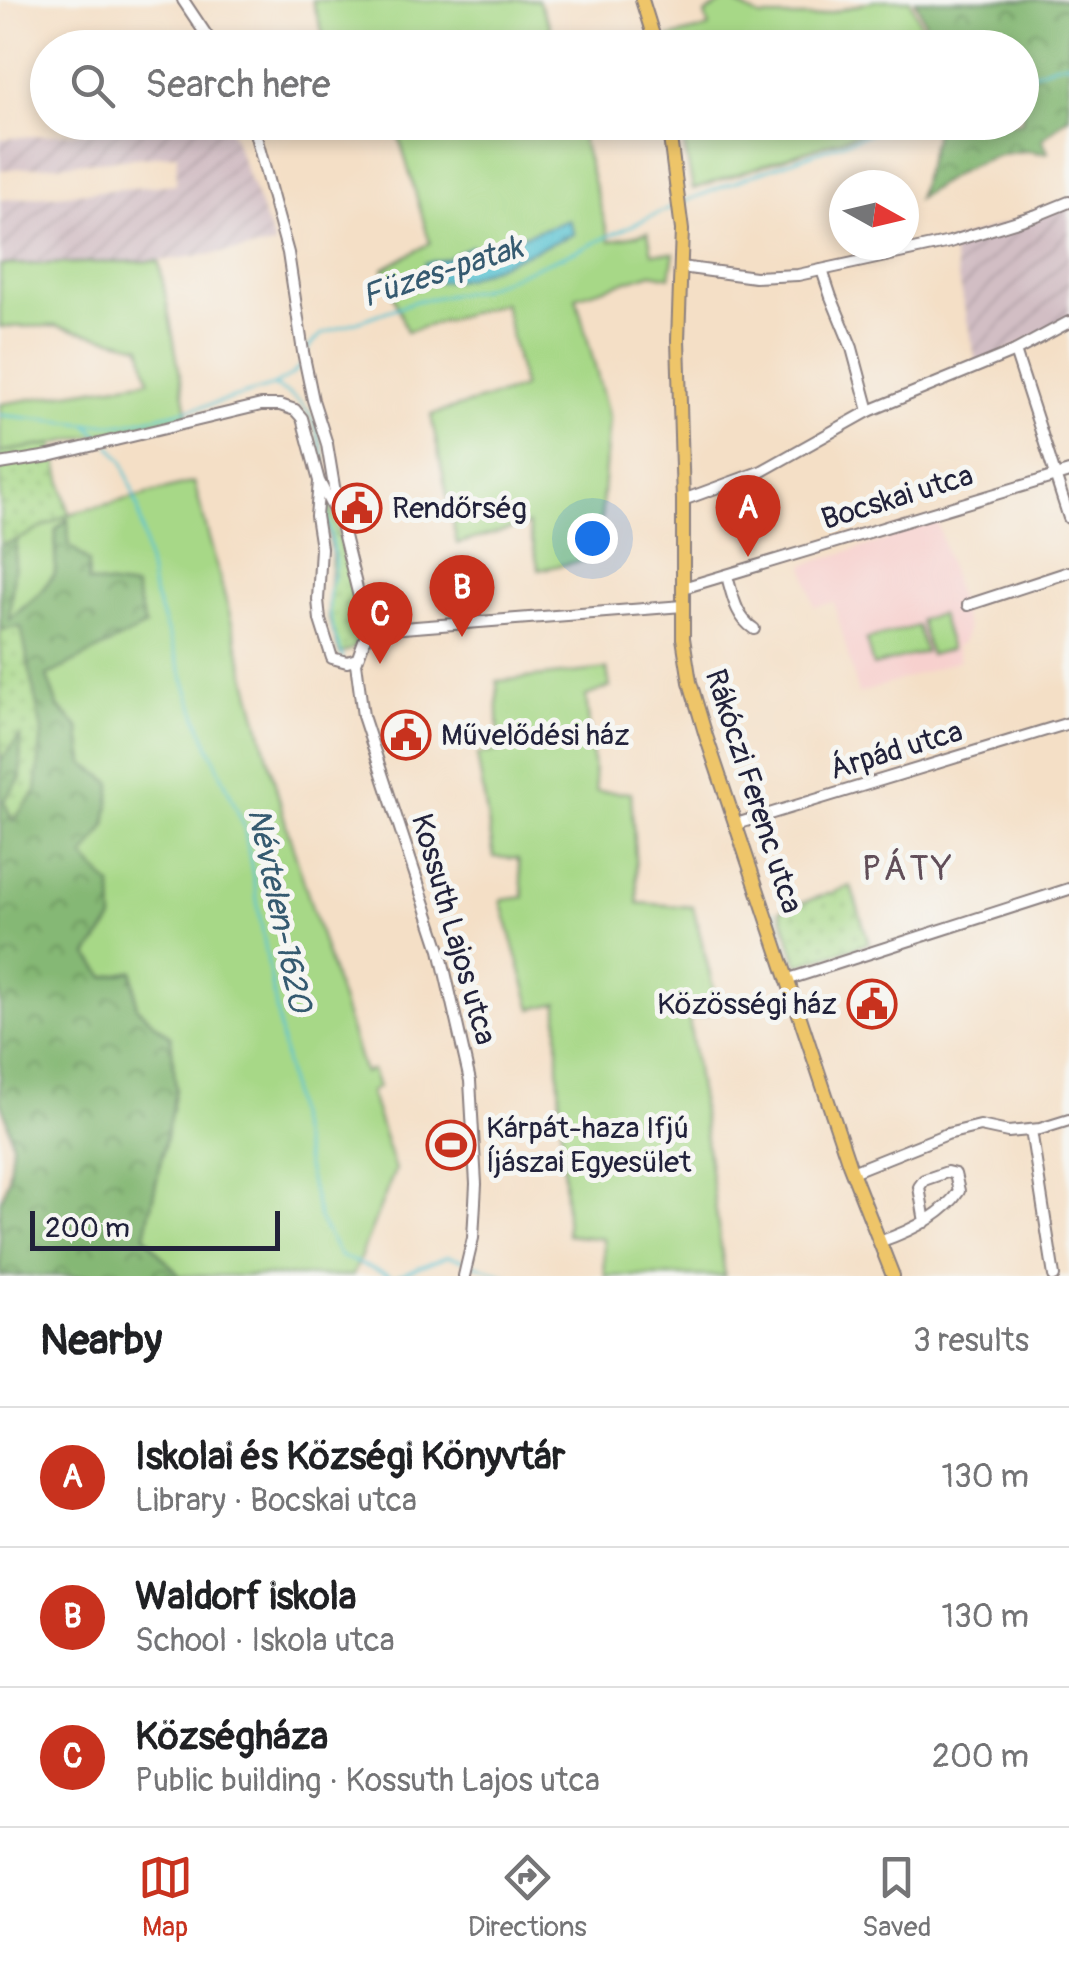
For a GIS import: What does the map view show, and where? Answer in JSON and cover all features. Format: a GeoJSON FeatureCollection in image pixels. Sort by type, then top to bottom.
{"type":"FeatureCollection","features":[{"type":"Feature","properties":{"kind":"main road"},"geometry":{"type":"LineString","coordinates":[[642,0],[651,30]]}},
{"type":"Feature","properties":{"kind":"main road","name":"Rákóczi Ferenc utca"},"geometry":{"type":"LineString","coordinates":[[671,140],[680,203],[683,638],[690,682],[852,1172],[892,1276]]}},
{"type":"Feature","properties":{"kind":"street"},"geometry":{"type":"LineString","coordinates":[[183,0],[202,30]]}},
{"type":"Feature","properties":{"kind":"street","name":"Kossuth Lajos utca"},"geometry":{"type":"LineString","coordinates":[[257,140],[288,252],[294,308],[327,444],[338,517]]}},
{"type":"Feature","properties":{"kind":"street"},"geometry":{"type":"LineString","coordinates":[[680,267],[781,277],[950,242],[1069,202]]}},
{"type":"Feature","properties":{"kind":"street"},"geometry":{"type":"LineString","coordinates":[[822,270],[852,348],[869,411]]}},
{"type":"Feature","properties":{"kind":"street"},"geometry":{"type":"LineString","coordinates":[[684,500],[762,470],[869,411],[1016,351],[1069,322]]}},
{"type":"Feature","properties":{"kind":"street"},"geometry":{"type":"LineString","coordinates":[[1016,351],[1069,518]]}},
{"type":"Feature","properties":{"kind":"street"},"geometry":{"type":"LineString","coordinates":[[0,464],[262,405],[280,404],[296,410],[314,400]]}},
{"type":"Feature","properties":{"kind":"street","name":"Kossuth Lajos utca"},"geometry":{"type":"LineString","coordinates":[[296,410],[302,418],[319,481],[338,517],[370,626],[348,661]]}},
{"type":"Feature","properties":{"kind":"street","name":"Bocskai utca"},"geometry":{"type":"LineString","coordinates":[[683,588],[1069,472]]}},
{"type":"Feature","properties":{"kind":"street","name":"Kossuth Lajos utca"},"geometry":{"type":"LineString","coordinates":[[319,481],[316,516],[322,548],[320,620],[332,658],[348,661]]}},
{"type":"Feature","properties":{"kind":"street"},"geometry":{"type":"LineString","coordinates":[[968,605],[1069,572]]}},
{"type":"Feature","properties":{"kind":"street"},"geometry":{"type":"LineString","coordinates":[[728,576],[735,607],[754,629]]}},
{"type":"Feature","properties":{"kind":"street"},"geometry":{"type":"LineString","coordinates":[[370,626],[390,629],[683,606]]}},
{"type":"Feature","properties":{"kind":"street","name":"Kossuth Lajos utca"},"geometry":{"type":"LineString","coordinates":[[348,661],[440,950],[470,1081],[476,1184],[474,1238],[467,1266]]}},
{"type":"Feature","properties":{"kind":"street","name":"Árpád utca"},"geometry":{"type":"LineString","coordinates":[[736,824],[1069,723]]}},
{"type":"Feature","properties":{"kind":"street"},"geometry":{"type":"LineString","coordinates":[[789,979],[1069,889]]}},
{"type":"Feature","properties":{"kind":"street"},"geometry":{"type":"LineString","coordinates":[[852,1172],[947,1134],[980,1126],[1008,1132],[1069,1120]]}},
{"type":"Feature","properties":{"kind":"street"},"geometry":{"type":"LineString","coordinates":[[1031,1130],[1054,1276]]}},
{"type":"Feature","properties":{"kind":"street"},"geometry":{"type":"LineString","coordinates":[[880,1242],[909,1232],[924,1222],[954,1198],[959,1191],[955,1174],[947,1172],[921,1183],[924,1222]]}},
{"type":"Feature","properties":{"kind":"shaded area"},"geometry":{"type":"Polygon","coordinates":[[[0,139],[234,140],[275,246],[159,261],[0,265],[0,200],[176,184],[177,154],[0,170],[0,139]]]}},
{"type":"Feature","properties":{"kind":"shaded area"},"geometry":{"type":"Polygon","coordinates":[[[1069,202],[1069,319],[977,366],[950,242],[1069,202]]]}},
{"type":"Feature","properties":{"kind":"shaded area"},"geometry":{"type":"Polygon","coordinates":[[[920,520],[922,526],[937,521],[967,630],[962,643],[956,646],[960,660],[858,694],[834,602],[814,607],[804,565],[889,539],[887,530],[920,520]]]}},
{"type":"Feature","properties":{"kind":"green space"},"geometry":{"type":"Polygon","coordinates":[[[312,0],[538,0],[551,30],[322,30],[312,0]]]}},
{"type":"Feature","properties":{"kind":"green space"},"geometry":{"type":"Polygon","coordinates":[[[728,0],[760,17],[814,17],[876,0],[910,0],[923,30],[701,30],[709,28],[705,14],[728,0]]]}},
{"type":"Feature","properties":{"kind":"green space"},"geometry":{"type":"Polygon","coordinates":[[[915,0],[1069,0],[1069,116],[1042,139],[1048,152],[995,156],[954,175],[919,198],[933,140],[1039,140],[1039,30],[928,30],[915,0]]]}},
{"type":"Feature","properties":{"kind":"green space"},"geometry":{"type":"Polygon","coordinates":[[[400,140],[582,140],[610,241],[648,232],[652,253],[674,253],[670,277],[652,273],[576,297],[609,418],[598,557],[539,570],[528,524],[457,544],[431,415],[523,388],[504,303],[407,332],[383,269],[430,243],[400,140]]]}},
{"type":"Feature","properties":{"kind":"green space"},"geometry":{"type":"Polygon","coordinates":[[[683,140],[839,140],[693,189],[683,140]]]}},
{"type":"Feature","properties":{"kind":"green space"},"geometry":{"type":"Polygon","coordinates":[[[159,261],[188,417],[0,452],[0,404],[149,380],[141,346],[56,326],[0,327],[0,265],[159,261]]]}},
{"type":"Feature","properties":{"kind":"green space"},"geometry":{"type":"Polygon","coordinates":[[[53,444],[69,514],[0,545],[0,452],[53,444]]]}},
{"type":"Feature","properties":{"kind":"green space"},"geometry":{"type":"Polygon","coordinates":[[[194,482],[287,828],[364,1073],[372,1070],[378,1087],[370,1092],[395,1170],[353,1276],[180,1276],[145,1235],[176,1089],[137,1008],[88,955],[112,887],[83,857],[106,825],[84,763],[79,728],[58,707],[46,676],[145,626],[88,582],[69,545],[67,519],[56,530],[55,573],[39,594],[8,621],[17,540],[69,514],[194,482]]]}},
{"type":"Feature","properties":{"kind":"green space"},"geometry":{"type":"Polygon","coordinates":[[[328,496],[361,630],[361,639],[340,654],[328,616],[332,554],[324,497],[328,496]]]}},
{"type":"Feature","properties":{"kind":"green space"},"geometry":{"type":"Polygon","coordinates":[[[68,519],[69,545],[89,562],[88,582],[135,588],[145,626],[47,676],[58,707],[79,728],[84,763],[112,783],[106,825],[84,857],[112,887],[113,920],[88,955],[105,977],[133,971],[137,1008],[171,1037],[176,1089],[145,1235],[180,1276],[0,1276],[0,1201],[8,1180],[12,1144],[0,1102],[0,761],[20,734],[21,778],[4,801],[12,820],[36,791],[21,628],[0,630],[0,545],[17,540],[9,620],[39,594],[55,573],[56,530],[68,519]]]}},
{"type":"Feature","properties":{"kind":"green space"},"geometry":{"type":"Polygon","coordinates":[[[940,614],[951,649],[930,655],[920,620],[940,614]]]}},
{"type":"Feature","properties":{"kind":"green space"},"geometry":{"type":"Polygon","coordinates":[[[917,626],[925,652],[873,666],[866,640],[917,626]]]}},
{"type":"Feature","properties":{"kind":"green space"},"geometry":{"type":"Polygon","coordinates":[[[21,627],[42,732],[36,791],[13,821],[4,801],[21,778],[20,736],[0,761],[0,630],[21,627]]]}},
{"type":"Feature","properties":{"kind":"green space"},"geometry":{"type":"Polygon","coordinates":[[[607,669],[610,687],[586,696],[596,791],[631,793],[638,903],[693,907],[719,1011],[689,1019],[725,1276],[605,1276],[603,1239],[567,1235],[558,1003],[532,1009],[501,900],[524,897],[518,859],[494,857],[477,755],[499,750],[497,681],[607,669]]]}},
{"type":"Feature","properties":{"kind":"green space"},"geometry":{"type":"Polygon","coordinates":[[[851,886],[869,943],[798,965],[780,910],[851,886]]]}},
{"type":"Feature","properties":{"kind":"water"},"geometry":{"type":"Polygon","coordinates":[[[569,220],[574,234],[467,278],[423,284],[425,263],[447,259],[471,246],[480,255],[569,220]]]}},
{"type":"Feature","properties":{"kind":"waterway","name":"Füzes-patak"},"geometry":{"type":"LineString","coordinates":[[1039,71],[1069,62]]}},
{"type":"Feature","properties":{"kind":"waterway","name":"Füzes-patak"},"geometry":{"type":"LineString","coordinates":[[683,202],[851,140]]}},
{"type":"Feature","properties":{"kind":"waterway","name":"Füzes-patak"},"geometry":{"type":"LineString","coordinates":[[307,352],[322,334],[416,301],[478,290],[676,205]]}},
{"type":"Feature","properties":{"kind":"waterway","name":"Füzes-patak"},"geometry":{"type":"LineString","coordinates":[[0,415],[124,424],[273,386],[302,364]]}},
{"type":"Feature","properties":{"kind":"waterway"},"geometry":{"type":"LineString","coordinates":[[274,387],[297,400],[311,416],[325,462]]}},
{"type":"Feature","properties":{"kind":"waterway","name":"Névtelen-1620"},"geometry":{"type":"LineString","coordinates":[[88,425],[104,440]]}},
{"type":"Feature","properties":{"kind":"waterway","name":"Névtelen-1620"},"geometry":{"type":"LineString","coordinates":[[110,445],[123,462],[138,507],[153,591],[201,728],[244,826],[294,1111],[319,1219],[340,1256],[391,1276]]}},
{"type":"Feature","properties":{"kind":"waterway"},"geometry":{"type":"LineString","coordinates":[[326,506],[335,564],[329,613],[343,658]]}},
{"type":"Feature","properties":{"kind":"waterway"},"geometry":{"type":"LineString","coordinates":[[774,911],[793,971]]}},
{"type":"Feature","properties":{"kind":"waterway","name":"Névtelen-1620"},"geometry":{"type":"LineString","coordinates":[[397,1276],[448,1256],[464,1260]]}},
{"type":"Feature","properties":{"kind":"waterway","name":"Névtelen-1620"},"geometry":{"type":"LineString","coordinates":[[471,1263],[508,1276]]}},
{"type":"Feature","properties":{"kind":"place","name":"Rendőrség"},"geometry":{"type":"Point","coordinates":[357,508]}},
{"type":"Feature","properties":{"kind":"place","name":"Iskolai és Községi Könyvtár"},"geometry":{"type":"Point","coordinates":[748,557]}},
{"type":"Feature","properties":{"kind":"place","name":"Waldorf iskola"},"geometry":{"type":"Point","coordinates":[462,637]}},
{"type":"Feature","properties":{"kind":"place","name":"Községháza"},"geometry":{"type":"Point","coordinates":[380,664]}},
{"type":"Feature","properties":{"kind":"place","name":"Művelődési ház"},"geometry":{"type":"Point","coordinates":[406,735]}},
{"type":"Feature","properties":{"kind":"place","name":"Közösségi ház"},"geometry":{"type":"Point","coordinates":[872,1004]}},
{"type":"Feature","properties":{"kind":"place","name":"Kárpát-haza Ifjú Íjászai Egyesület"},"geometry":{"type":"Point","coordinates":[451,1145]}},
{"type":"Feature","properties":{"kind":"district","name":"PÁTY"},"geometry":{"type":"Point","coordinates":[908,868]}}]}
